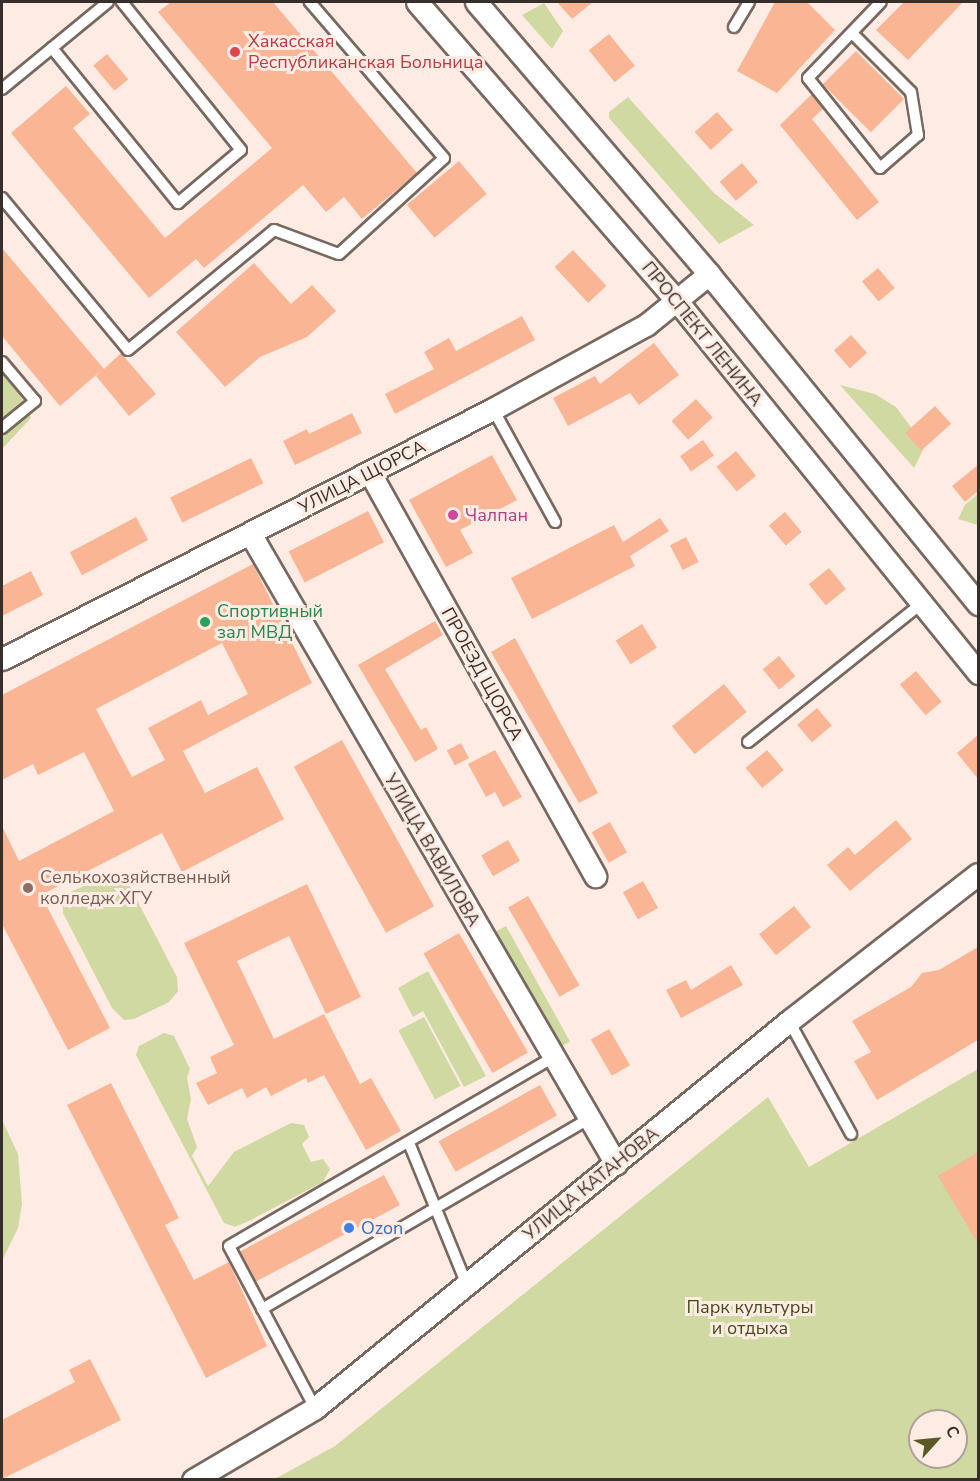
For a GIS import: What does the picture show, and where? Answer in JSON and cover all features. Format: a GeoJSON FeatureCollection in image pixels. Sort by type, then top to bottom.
{"type":"FeatureCollection","features":[{"type":"Feature","properties":{"kind":"street","name":"ПРОСПЕКТ ЛЕНИНА"},"geometry":{"type":"LineString","coordinates":[[417,2],[677,301],[978,673]]}},
{"type":"Feature","properties":{"kind":"street"},"geometry":{"type":"LineString","coordinates":[[476,2],[709,274],[978,604]]}},
{"type":"Feature","properties":{"kind":"street","name":"УЛИЦА ЩОРСА"},"geometry":{"type":"LineString","coordinates":[[2,659],[251,535],[493,410],[646,325],[709,274]]}},
{"type":"Feature","properties":{"kind":"street","name":"ПРОЕЗД ЩОРСА"},"geometry":{"type":"LineString","coordinates":[[370,473],[595,876]]}},
{"type":"Feature","properties":{"kind":"street","name":"УЛИЦА ВАВИЛОВА"},"geometry":{"type":"LineString","coordinates":[[251,535],[552,1058],[616,1164]]}},
{"type":"Feature","properties":{"kind":"street","name":"УЛИЦА КАТАНОВА"},"geometry":{"type":"LineString","coordinates":[[193,1479],[315,1408],[789,1021],[978,874]]}},
{"type":"Feature","properties":{"kind":"lane"},"geometry":{"type":"LineString","coordinates":[[2,89],[108,2]]}},
{"type":"Feature","properties":{"kind":"lane"},"geometry":{"type":"LineString","coordinates":[[52,48],[178,203],[241,150],[122,2]]}},
{"type":"Feature","properties":{"kind":"lane"},"geometry":{"type":"LineString","coordinates":[[2,198],[128,350],[274,230],[339,254],[444,158],[310,2]]}},
{"type":"Feature","properties":{"kind":"lane"},"geometry":{"type":"LineString","coordinates":[[734,27],[749,2]]}},
{"type":"Feature","properties":{"kind":"lane"},"geometry":{"type":"LineString","coordinates":[[852,33],[910,92],[918,135],[880,168],[808,78],[881,2]]}},
{"type":"Feature","properties":{"kind":"lane"},"geometry":{"type":"LineString","coordinates":[[2,362],[35,401],[2,429]]}},
{"type":"Feature","properties":{"kind":"lane"},"geometry":{"type":"LineString","coordinates":[[493,410],[555,522]]}},
{"type":"Feature","properties":{"kind":"lane"},"geometry":{"type":"LineString","coordinates":[[748,742],[921,604]]}},
{"type":"Feature","properties":{"kind":"lane"},"geometry":{"type":"LineString","coordinates":[[789,1021],[851,1134]]}},
{"type":"Feature","properties":{"kind":"lane"},"geometry":{"type":"LineString","coordinates":[[315,1408],[229,1246],[552,1058]]}},
{"type":"Feature","properties":{"kind":"lane"},"geometry":{"type":"LineString","coordinates":[[262,1309],[589,1119]]}},
{"type":"Feature","properties":{"kind":"lane"},"geometry":{"type":"LineString","coordinates":[[409,1143],[467,1285]]}},
{"type":"Feature","properties":{"kind":"green space"},"geometry":{"type":"Polygon","coordinates":[[[544,3],[563,31],[552,49],[522,15],[544,3]]]}},
{"type":"Feature","properties":{"kind":"green space"},"geometry":{"type":"Polygon","coordinates":[[[628,97],[714,193],[754,225],[719,244],[609,118],[609,112],[628,97]]]}},
{"type":"Feature","properties":{"kind":"green space"},"geometry":{"type":"Polygon","coordinates":[[[2,373],[19,392],[31,418],[2,449],[2,373]]]}},
{"type":"Feature","properties":{"kind":"green space"},"geometry":{"type":"Polygon","coordinates":[[[840,385],[875,394],[896,407],[925,446],[914,468],[840,385]]]}},
{"type":"Feature","properties":{"kind":"green space"},"geometry":{"type":"Polygon","coordinates":[[[978,494],[978,525],[958,519],[965,505],[978,494]]]}},
{"type":"Feature","properties":{"kind":"green space"},"geometry":{"type":"Polygon","coordinates":[[[114,873],[126,879],[177,977],[178,991],[169,1002],[134,1019],[124,1020],[112,1008],[63,913],[63,899],[68,893],[114,873]]]}},
{"type":"Feature","properties":{"kind":"green space"},"geometry":{"type":"Polygon","coordinates":[[[506,926],[570,1041],[554,1050],[490,935],[506,926]]]}},
{"type":"Feature","properties":{"kind":"green space"},"geometry":{"type":"Polygon","coordinates":[[[428,971],[486,1076],[464,1087],[423,1011],[413,1017],[398,988],[428,971]]]}},
{"type":"Feature","properties":{"kind":"green space"},"geometry":{"type":"Polygon","coordinates":[[[424,1017],[461,1086],[435,1099],[398,1031],[424,1017]]]}},
{"type":"Feature","properties":{"kind":"green space"},"geometry":{"type":"Polygon","coordinates":[[[164,1033],[174,1036],[190,1069],[187,1078],[191,1099],[187,1119],[197,1147],[192,1156],[208,1186],[234,1152],[291,1123],[304,1125],[309,1137],[302,1144],[311,1162],[323,1159],[330,1169],[323,1182],[235,1227],[224,1223],[136,1055],[139,1046],[164,1033]]]}},
{"type":"Feature","properties":{"kind":"green space","name":"Парк культуры и отдыха"},"geometry":{"type":"Polygon","coordinates":[[[978,1069],[978,1479],[273,1480],[335,1446],[768,1097],[809,1167],[978,1069]]]}},
{"type":"Feature","properties":{"kind":"green space"},"geometry":{"type":"Polygon","coordinates":[[[2,1120],[18,1154],[22,1204],[18,1228],[2,1261],[2,1120]]]}},
{"type":"Feature","properties":{"kind":"building"},"geometry":{"type":"Polygon","coordinates":[[[171,2],[273,2],[417,173],[362,219],[344,197],[326,212],[303,185],[204,268],[196,259],[149,298],[11,133],[66,86],[90,114],[73,128],[165,238],[272,148],[158,12],[171,2]]]}},
{"type":"Feature","properties":{"kind":"building"},"geometry":{"type":"Polygon","coordinates":[[[557,2],[593,2],[572,19],[557,2]]]}},
{"type":"Feature","properties":{"kind":"building"},"geometry":{"type":"Polygon","coordinates":[[[775,2],[807,2],[835,30],[777,93],[737,71],[775,2]]]}},
{"type":"Feature","properties":{"kind":"building"},"geometry":{"type":"Polygon","coordinates":[[[904,2],[963,2],[908,60],[876,30],[904,2]]]}},
{"type":"Feature","properties":{"kind":"building"},"geometry":{"type":"Polygon","coordinates":[[[609,34],[635,66],[615,82],[589,50],[609,34]]]}},
{"type":"Feature","properties":{"kind":"building"},"geometry":{"type":"Polygon","coordinates":[[[856,51],[904,99],[871,132],[823,84],[856,51]]]}},
{"type":"Feature","properties":{"kind":"building"},"geometry":{"type":"Polygon","coordinates":[[[107,54],[128,79],[114,91],[93,66],[107,54]]]}},
{"type":"Feature","properties":{"kind":"building"},"geometry":{"type":"Polygon","coordinates":[[[812,94],[823,109],[812,119],[879,202],[857,220],[780,125],[812,94]]]}},
{"type":"Feature","properties":{"kind":"building"},"geometry":{"type":"Polygon","coordinates":[[[717,112],[733,130],[711,150],[695,132],[717,112]]]}},
{"type":"Feature","properties":{"kind":"building"},"geometry":{"type":"Polygon","coordinates":[[[459,161],[487,194],[435,238],[407,205],[459,161]]]}},
{"type":"Feature","properties":{"kind":"building"},"geometry":{"type":"Polygon","coordinates":[[[742,163],[758,182],[736,201],[720,182],[742,163]]]}},
{"type":"Feature","properties":{"kind":"building"},"geometry":{"type":"Polygon","coordinates":[[[2,248],[104,369],[121,353],[156,394],[129,416],[96,376],[102,370],[60,406],[2,336],[2,248]]]}},
{"type":"Feature","properties":{"kind":"building"},"geometry":{"type":"Polygon","coordinates":[[[573,250],[606,286],[588,303],[555,267],[573,250]]]}},
{"type":"Feature","properties":{"kind":"building"},"geometry":{"type":"Polygon","coordinates":[[[254,263],[291,304],[312,285],[336,311],[307,337],[260,357],[225,387],[176,332],[254,263]]]}},
{"type":"Feature","properties":{"kind":"building"},"geometry":{"type":"Polygon","coordinates":[[[878,268],[895,288],[879,301],[862,281],[878,268]]]}},
{"type":"Feature","properties":{"kind":"building"},"geometry":{"type":"Polygon","coordinates":[[[522,316],[535,340],[395,414],[385,394],[434,369],[424,352],[449,338],[456,351],[522,316]]]}},
{"type":"Feature","properties":{"kind":"building"},"geometry":{"type":"Polygon","coordinates":[[[851,335],[867,353],[850,368],[834,350],[851,335]]]}},
{"type":"Feature","properties":{"kind":"building"},"geometry":{"type":"Polygon","coordinates":[[[654,343],[679,375],[639,405],[630,393],[568,426],[553,398],[595,376],[600,384],[654,343]]]}},
{"type":"Feature","properties":{"kind":"building"},"geometry":{"type":"Polygon","coordinates":[[[696,399],[713,418],[688,440],[671,421],[696,399]]]}},
{"type":"Feature","properties":{"kind":"building"},"geometry":{"type":"Polygon","coordinates":[[[935,406],[951,424],[921,451],[905,433],[935,406]]]}},
{"type":"Feature","properties":{"kind":"building"},"geometry":{"type":"Polygon","coordinates":[[[352,413],[362,433],[295,465],[283,441],[307,429],[309,434],[352,413]]]}},
{"type":"Feature","properties":{"kind":"building"},"geometry":{"type":"Polygon","coordinates":[[[703,440],[714,456],[691,472],[680,456],[703,440]]]}},
{"type":"Feature","properties":{"kind":"building"},"geometry":{"type":"Polygon","coordinates":[[[736,451],[756,476],[737,492],[717,467],[736,451]]]}},
{"type":"Feature","properties":{"kind":"building","name":"Чалпан"},"geometry":{"type":"Polygon","coordinates":[[[492,455],[517,500],[460,530],[473,553],[446,567],[409,500],[492,455]]]}},
{"type":"Feature","properties":{"kind":"building"},"geometry":{"type":"Polygon","coordinates":[[[251,458],[263,483],[182,523],[170,497],[251,458]]]}},
{"type":"Feature","properties":{"kind":"building"},"geometry":{"type":"Polygon","coordinates":[[[978,465],[978,491],[965,502],[952,486],[978,465]]]}},
{"type":"Feature","properties":{"kind":"building"},"geometry":{"type":"Polygon","coordinates":[[[368,511],[384,542],[305,583],[289,551],[368,511]]]}},
{"type":"Feature","properties":{"kind":"building"},"geometry":{"type":"Polygon","coordinates":[[[785,512],[802,532],[786,545],[769,525],[785,512]]]}},
{"type":"Feature","properties":{"kind":"building"},"geometry":{"type":"Polygon","coordinates":[[[136,517],[148,540],[82,575],[70,552],[136,517]]]}},
{"type":"Feature","properties":{"kind":"building"},"geometry":{"type":"Polygon","coordinates":[[[660,518],[669,531],[630,556],[635,566],[532,619],[511,578],[614,525],[623,542],[660,518]]]}},
{"type":"Feature","properties":{"kind":"building"},"geometry":{"type":"Polygon","coordinates":[[[686,537],[699,562],[683,570],[670,545],[686,537]]]}},
{"type":"Feature","properties":{"kind":"building"},"geometry":{"type":"Polygon","coordinates":[[[253,564],[312,683],[183,751],[205,793],[257,767],[284,819],[182,872],[162,833],[41,895],[110,1028],[68,1050],[2,924],[2,826],[19,861],[114,811],[84,752],[38,775],[33,764],[2,780],[2,695],[253,564]],[[222,643],[96,709],[132,777],[165,760],[148,728],[201,700],[208,715],[248,694],[222,643]]]}},
{"type":"Feature","properties":{"kind":"building"},"geometry":{"type":"Polygon","coordinates":[[[829,568],[846,589],[826,605],[809,584],[829,568]]]}},
{"type":"Feature","properties":{"kind":"building"},"geometry":{"type":"Polygon","coordinates":[[[31,571],[43,595],[2,616],[2,586],[31,571]]]}},
{"type":"Feature","properties":{"kind":"building"},"geometry":{"type":"Polygon","coordinates":[[[435,621],[443,635],[385,669],[421,730],[426,727],[438,749],[415,762],[358,665],[435,621]]]}},
{"type":"Feature","properties":{"kind":"building"},"geometry":{"type":"Polygon","coordinates":[[[642,624],[657,648],[631,664],[616,640],[642,624]]]}},
{"type":"Feature","properties":{"kind":"building"},"geometry":{"type":"Polygon","coordinates":[[[515,638],[598,793],[579,803],[491,652],[515,638]]]}},
{"type":"Feature","properties":{"kind":"building"},"geometry":{"type":"Polygon","coordinates":[[[779,656],[795,676],[779,689],[763,669],[779,656]]]}},
{"type":"Feature","properties":{"kind":"building"},"geometry":{"type":"Polygon","coordinates":[[[916,671],[942,702],[926,715],[900,684],[916,671]]]}},
{"type":"Feature","properties":{"kind":"building"},"geometry":{"type":"Polygon","coordinates":[[[724,684],[747,712],[695,754],[672,726],[724,684]]]}},
{"type":"Feature","properties":{"kind":"building"},"geometry":{"type":"Polygon","coordinates":[[[817,708],[832,726],[812,742],[797,725],[817,708]]]}},
{"type":"Feature","properties":{"kind":"building"},"geometry":{"type":"Polygon","coordinates":[[[978,735],[978,779],[957,753],[978,735]]]}},
{"type":"Feature","properties":{"kind":"building"},"geometry":{"type":"Polygon","coordinates":[[[342,740],[434,906],[386,933],[294,767],[342,740]]]}},
{"type":"Feature","properties":{"kind":"building"},"geometry":{"type":"Polygon","coordinates":[[[461,743],[469,758],[455,766],[447,751],[461,743]]]}},
{"type":"Feature","properties":{"kind":"building"},"geometry":{"type":"Polygon","coordinates":[[[495,750],[522,797],[503,807],[495,792],[486,797],[468,764],[495,750]]]}},
{"type":"Feature","properties":{"kind":"building"},"geometry":{"type":"Polygon","coordinates":[[[767,750],[784,770],[762,788],[746,768],[767,750]]]}},
{"type":"Feature","properties":{"kind":"building"},"geometry":{"type":"Polygon","coordinates":[[[896,820],[912,839],[850,891],[827,865],[848,847],[855,855],[896,820]]]}},
{"type":"Feature","properties":{"kind":"building"},"geometry":{"type":"Polygon","coordinates":[[[610,822],[627,853],[609,863],[592,832],[610,822]]]}},
{"type":"Feature","properties":{"kind":"building"},"geometry":{"type":"Polygon","coordinates":[[[508,840],[520,861],[493,876],[481,856],[508,840]]]}},
{"type":"Feature","properties":{"kind":"building"},"geometry":{"type":"Polygon","coordinates":[[[643,881],[658,908],[638,919],[623,892],[643,881]]]}},
{"type":"Feature","properties":{"kind":"building"},"geometry":{"type":"Polygon","coordinates":[[[307,884],[361,997],[326,1014],[289,936],[237,961],[274,1039],[324,1014],[360,1084],[371,1078],[401,1131],[366,1150],[324,1075],[308,1083],[306,1078],[271,1096],[266,1087],[247,1098],[242,1088],[208,1105],[196,1083],[217,1073],[210,1057],[234,1045],[184,943],[307,884]]]}},
{"type":"Feature","properties":{"kind":"building"},"geometry":{"type":"Polygon","coordinates":[[[528,896],[580,985],[560,997],[508,908],[528,896]]]}},
{"type":"Feature","properties":{"kind":"building"},"geometry":{"type":"Polygon","coordinates":[[[794,906],[811,927],[776,955],[759,934],[794,906]]]}},
{"type":"Feature","properties":{"kind":"building"},"geometry":{"type":"Polygon","coordinates":[[[459,933],[528,1053],[492,1073],[423,954],[459,933]]]}},
{"type":"Feature","properties":{"kind":"building"},"geometry":{"type":"Polygon","coordinates":[[[978,947],[978,1040],[877,1100],[854,1061],[871,1052],[852,1021],[911,987],[922,973],[939,970],[978,947]]]}},
{"type":"Feature","properties":{"kind":"building"},"geometry":{"type":"Polygon","coordinates":[[[731,965],[743,985],[681,1018],[666,990],[686,980],[691,990],[731,965]]]}},
{"type":"Feature","properties":{"kind":"building"},"geometry":{"type":"Polygon","coordinates":[[[609,1029],[630,1065],[612,1076],[591,1040],[609,1029]]]}},
{"type":"Feature","properties":{"kind":"building"},"geometry":{"type":"Polygon","coordinates":[[[111,1083],[179,1218],[165,1225],[194,1280],[229,1262],[267,1346],[206,1378],[67,1105],[111,1083]]]}},
{"type":"Feature","properties":{"kind":"building"},"geometry":{"type":"Polygon","coordinates":[[[540,1085],[557,1116],[456,1172],[439,1141],[540,1085]]]}},
{"type":"Feature","properties":{"kind":"building"},"geometry":{"type":"Polygon","coordinates":[[[978,1152],[978,1244],[938,1176],[978,1152]]]}},
{"type":"Feature","properties":{"kind":"building"},"geometry":{"type":"Polygon","coordinates":[[[384,1175],[400,1205],[256,1282],[240,1252],[384,1175]]]}},
{"type":"Feature","properties":{"kind":"building"},"geometry":{"type":"Polygon","coordinates":[[[90,1359],[121,1420],[2,1479],[2,1420],[75,1382],[69,1370],[90,1359]]]}},
{"type":"Feature","properties":{"kind":"place","name":"Хакасская Республиканская Больница"},"geometry":{"type":"Point","coordinates":[235,52]}},
{"type":"Feature","properties":{"kind":"place","name":"Чалпан"},"geometry":{"type":"Point","coordinates":[453,515]}},
{"type":"Feature","properties":{"kind":"place","name":"Спортивный зал МВД"},"geometry":{"type":"Point","coordinates":[205,622]}},
{"type":"Feature","properties":{"kind":"place","name":"Селькохозяйственный колледж ХГУ"},"geometry":{"type":"Point","coordinates":[28,888]}},
{"type":"Feature","properties":{"kind":"place","name":"Ozon"},"geometry":{"type":"Point","coordinates":[349,1228]}}]}
